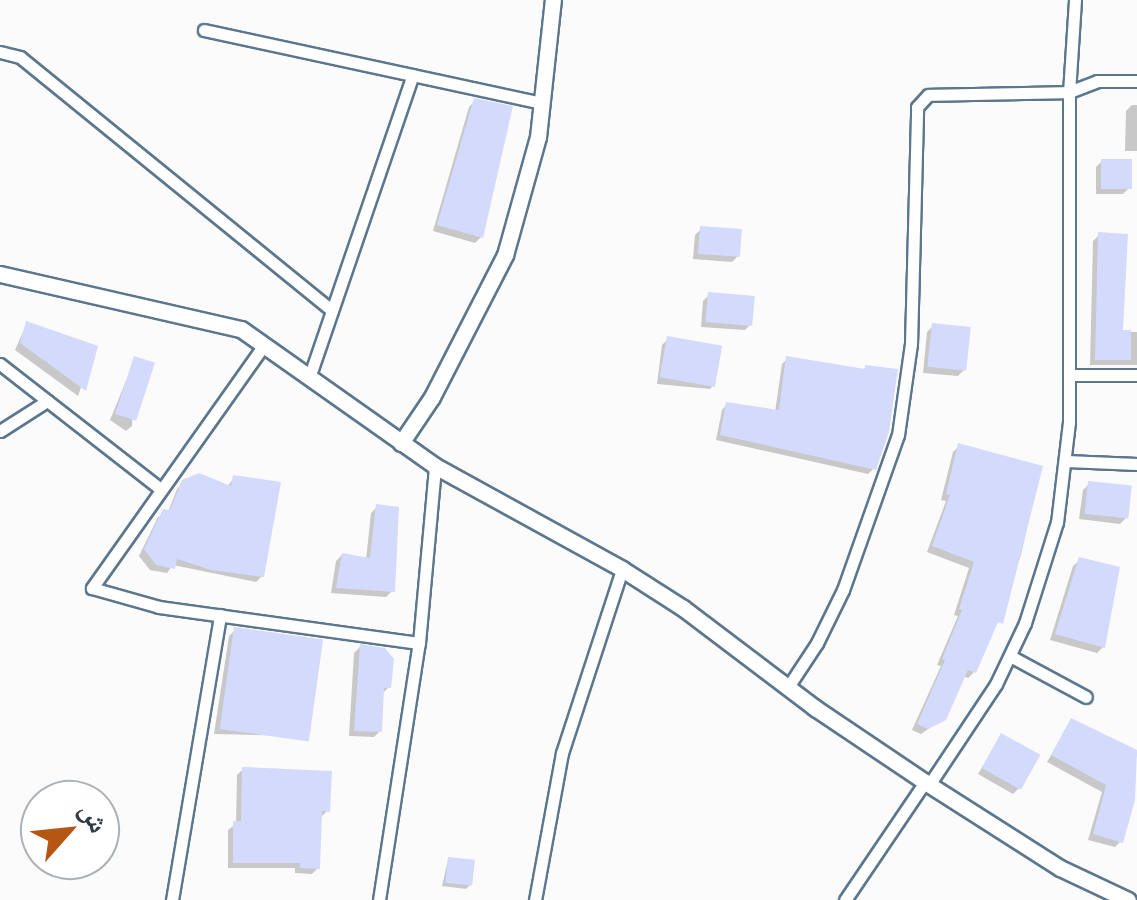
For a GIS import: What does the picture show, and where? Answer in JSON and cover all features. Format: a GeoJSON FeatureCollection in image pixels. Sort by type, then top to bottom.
{"type":"FeatureCollection","features":[{"type":"Feature","properties":{"kind":"street"},"geometry":{"type":"LineString","coordinates":[[401,443],[432,397],[505,255],[538,137],[538,102],[553,0]]}},
{"type":"Feature","properties":{"kind":"street"},"geometry":{"type":"LineString","coordinates":[[846,900],[1010,656],[1044,572],[1066,461],[1069,92],[1074,0]]}},
{"type":"Feature","properties":{"kind":"street"},"geometry":{"type":"LineString","coordinates":[[204,30],[538,102]]}},
{"type":"Feature","properties":{"kind":"street"},"geometry":{"type":"LineString","coordinates":[[0,52],[20,57],[332,311]]}},
{"type":"Feature","properties":{"kind":"street"},"geometry":{"type":"LineString","coordinates":[[310,378],[413,75]]}},
{"type":"Feature","properties":{"kind":"street"},"geometry":{"type":"LineString","coordinates":[[788,688],[818,643],[842,590],[898,436],[911,344],[917,107],[928,94],[1069,92],[1097,82],[1137,80]]}},
{"type":"Feature","properties":{"kind":"street"},"geometry":{"type":"LineString","coordinates":[[0,274],[241,329],[435,466],[622,569],[683,608],[788,688],[927,784],[1060,868],[1128,900]]}},
{"type":"Feature","properties":{"kind":"street"},"geometry":{"type":"LineString","coordinates":[[264,345],[159,488],[92,588],[159,607],[419,643]]}},
{"type":"Feature","properties":{"kind":"street"},"geometry":{"type":"LineString","coordinates":[[0,364],[159,488]]}},
{"type":"Feature","properties":{"kind":"street"},"geometry":{"type":"LineString","coordinates":[[1069,375],[1137,375]]}},
{"type":"Feature","properties":{"kind":"street"},"geometry":{"type":"LineString","coordinates":[[0,431],[47,401]]}},
{"type":"Feature","properties":{"kind":"street"},"geometry":{"type":"LineString","coordinates":[[1066,461],[1137,464]]}},
{"type":"Feature","properties":{"kind":"street"},"geometry":{"type":"LineString","coordinates":[[379,900],[419,643],[435,466]]}},
{"type":"Feature","properties":{"kind":"street"},"geometry":{"type":"LineString","coordinates":[[534,900],[562,753],[622,569]]}},
{"type":"Feature","properties":{"kind":"street"},"geometry":{"type":"LineString","coordinates":[[172,900],[220,615]]}},
{"type":"Feature","properties":{"kind":"street"},"geometry":{"type":"LineString","coordinates":[[1010,656],[1086,697]]}},
{"type":"Feature","properties":{"kind":"building"},"geometry":{"type":"Polygon","coordinates":[[[474,98],[513,106],[483,238],[437,225],[474,98]]]}},
{"type":"Feature","properties":{"kind":"building"},"geometry":{"type":"Polygon","coordinates":[[[1101,159],[1132,159],[1132,189],[1101,189],[1101,159]]]}},
{"type":"Feature","properties":{"kind":"building"},"geometry":{"type":"Polygon","coordinates":[[[700,226],[742,229],[740,257],[698,254],[700,226]]]}},
{"type":"Feature","properties":{"kind":"building"},"geometry":{"type":"Polygon","coordinates":[[[1098,232],[1128,234],[1123,330],[1131,330],[1131,360],[1095,360],[1098,232]]]}},
{"type":"Feature","properties":{"kind":"building"},"geometry":{"type":"Polygon","coordinates":[[[708,292],[755,296],[752,326],[705,322],[708,292]]]}},
{"type":"Feature","properties":{"kind":"building"},"geometry":{"type":"Polygon","coordinates":[[[26,321],[98,346],[86,391],[20,343],[26,321]]]}},
{"type":"Feature","properties":{"kind":"building"},"geometry":{"type":"Polygon","coordinates":[[[932,323],[971,327],[966,371],[927,367],[932,323]]]}},
{"type":"Feature","properties":{"kind":"building"},"geometry":{"type":"Polygon","coordinates":[[[667,336],[722,346],[715,387],[660,377],[667,336]]]}},
{"type":"Feature","properties":{"kind":"building"},"geometry":{"type":"Polygon","coordinates":[[[134,356],[155,363],[136,421],[115,414],[134,356]]]}},
{"type":"Feature","properties":{"kind":"building"},"geometry":{"type":"Polygon","coordinates":[[[786,356],[865,369],[865,365],[898,369],[889,432],[876,470],[720,435],[726,402],[779,410],[786,356]]]}},
{"type":"Feature","properties":{"kind":"building"},"geometry":{"type":"Polygon","coordinates":[[[958,443],[1043,466],[1003,624],[998,622],[976,673],[968,670],[946,720],[928,729],[917,724],[945,660],[942,659],[962,610],[959,609],[974,562],[932,546],[950,495],[946,494],[958,443]]]}},
{"type":"Feature","properties":{"kind":"building"},"geometry":{"type":"Polygon","coordinates":[[[199,473],[231,486],[233,475],[281,482],[264,577],[211,570],[177,559],[175,569],[156,565],[144,549],[163,509],[170,510],[182,480],[199,473]]]}},
{"type":"Feature","properties":{"kind":"building"},"geometry":{"type":"Polygon","coordinates":[[[1088,481],[1132,486],[1128,518],[1085,514],[1088,481]]]}},
{"type":"Feature","properties":{"kind":"building"},"geometry":{"type":"Polygon","coordinates":[[[376,504],[399,507],[395,592],[336,588],[342,553],[370,558],[376,504]]]}},
{"type":"Feature","properties":{"kind":"building"},"geometry":{"type":"Polygon","coordinates":[[[1079,557],[1120,567],[1105,648],[1055,634],[1079,557]]]}},
{"type":"Feature","properties":{"kind":"building"},"geometry":{"type":"Polygon","coordinates":[[[234,627],[323,640],[309,742],[220,729],[234,627]]]}},
{"type":"Feature","properties":{"kind":"building"},"geometry":{"type":"Polygon","coordinates":[[[360,644],[385,648],[394,659],[391,688],[384,688],[382,732],[354,731],[360,644]]]}},
{"type":"Feature","properties":{"kind":"building"},"geometry":{"type":"Polygon","coordinates":[[[1071,718],[1137,750],[1135,800],[1123,843],[1093,834],[1106,785],[1051,755],[1071,718]]]}},
{"type":"Feature","properties":{"kind":"building"},"geometry":{"type":"Polygon","coordinates":[[[1001,733],[1040,755],[1021,790],[982,768],[1001,733]]]}},
{"type":"Feature","properties":{"kind":"building"},"geometry":{"type":"Polygon","coordinates":[[[242,767],[332,771],[330,812],[322,811],[320,869],[300,868],[300,863],[233,863],[233,821],[241,821],[242,767]]]}},
{"type":"Feature","properties":{"kind":"building"},"geometry":{"type":"Polygon","coordinates":[[[448,857],[475,860],[472,886],[445,883],[448,857]]]}}]}
